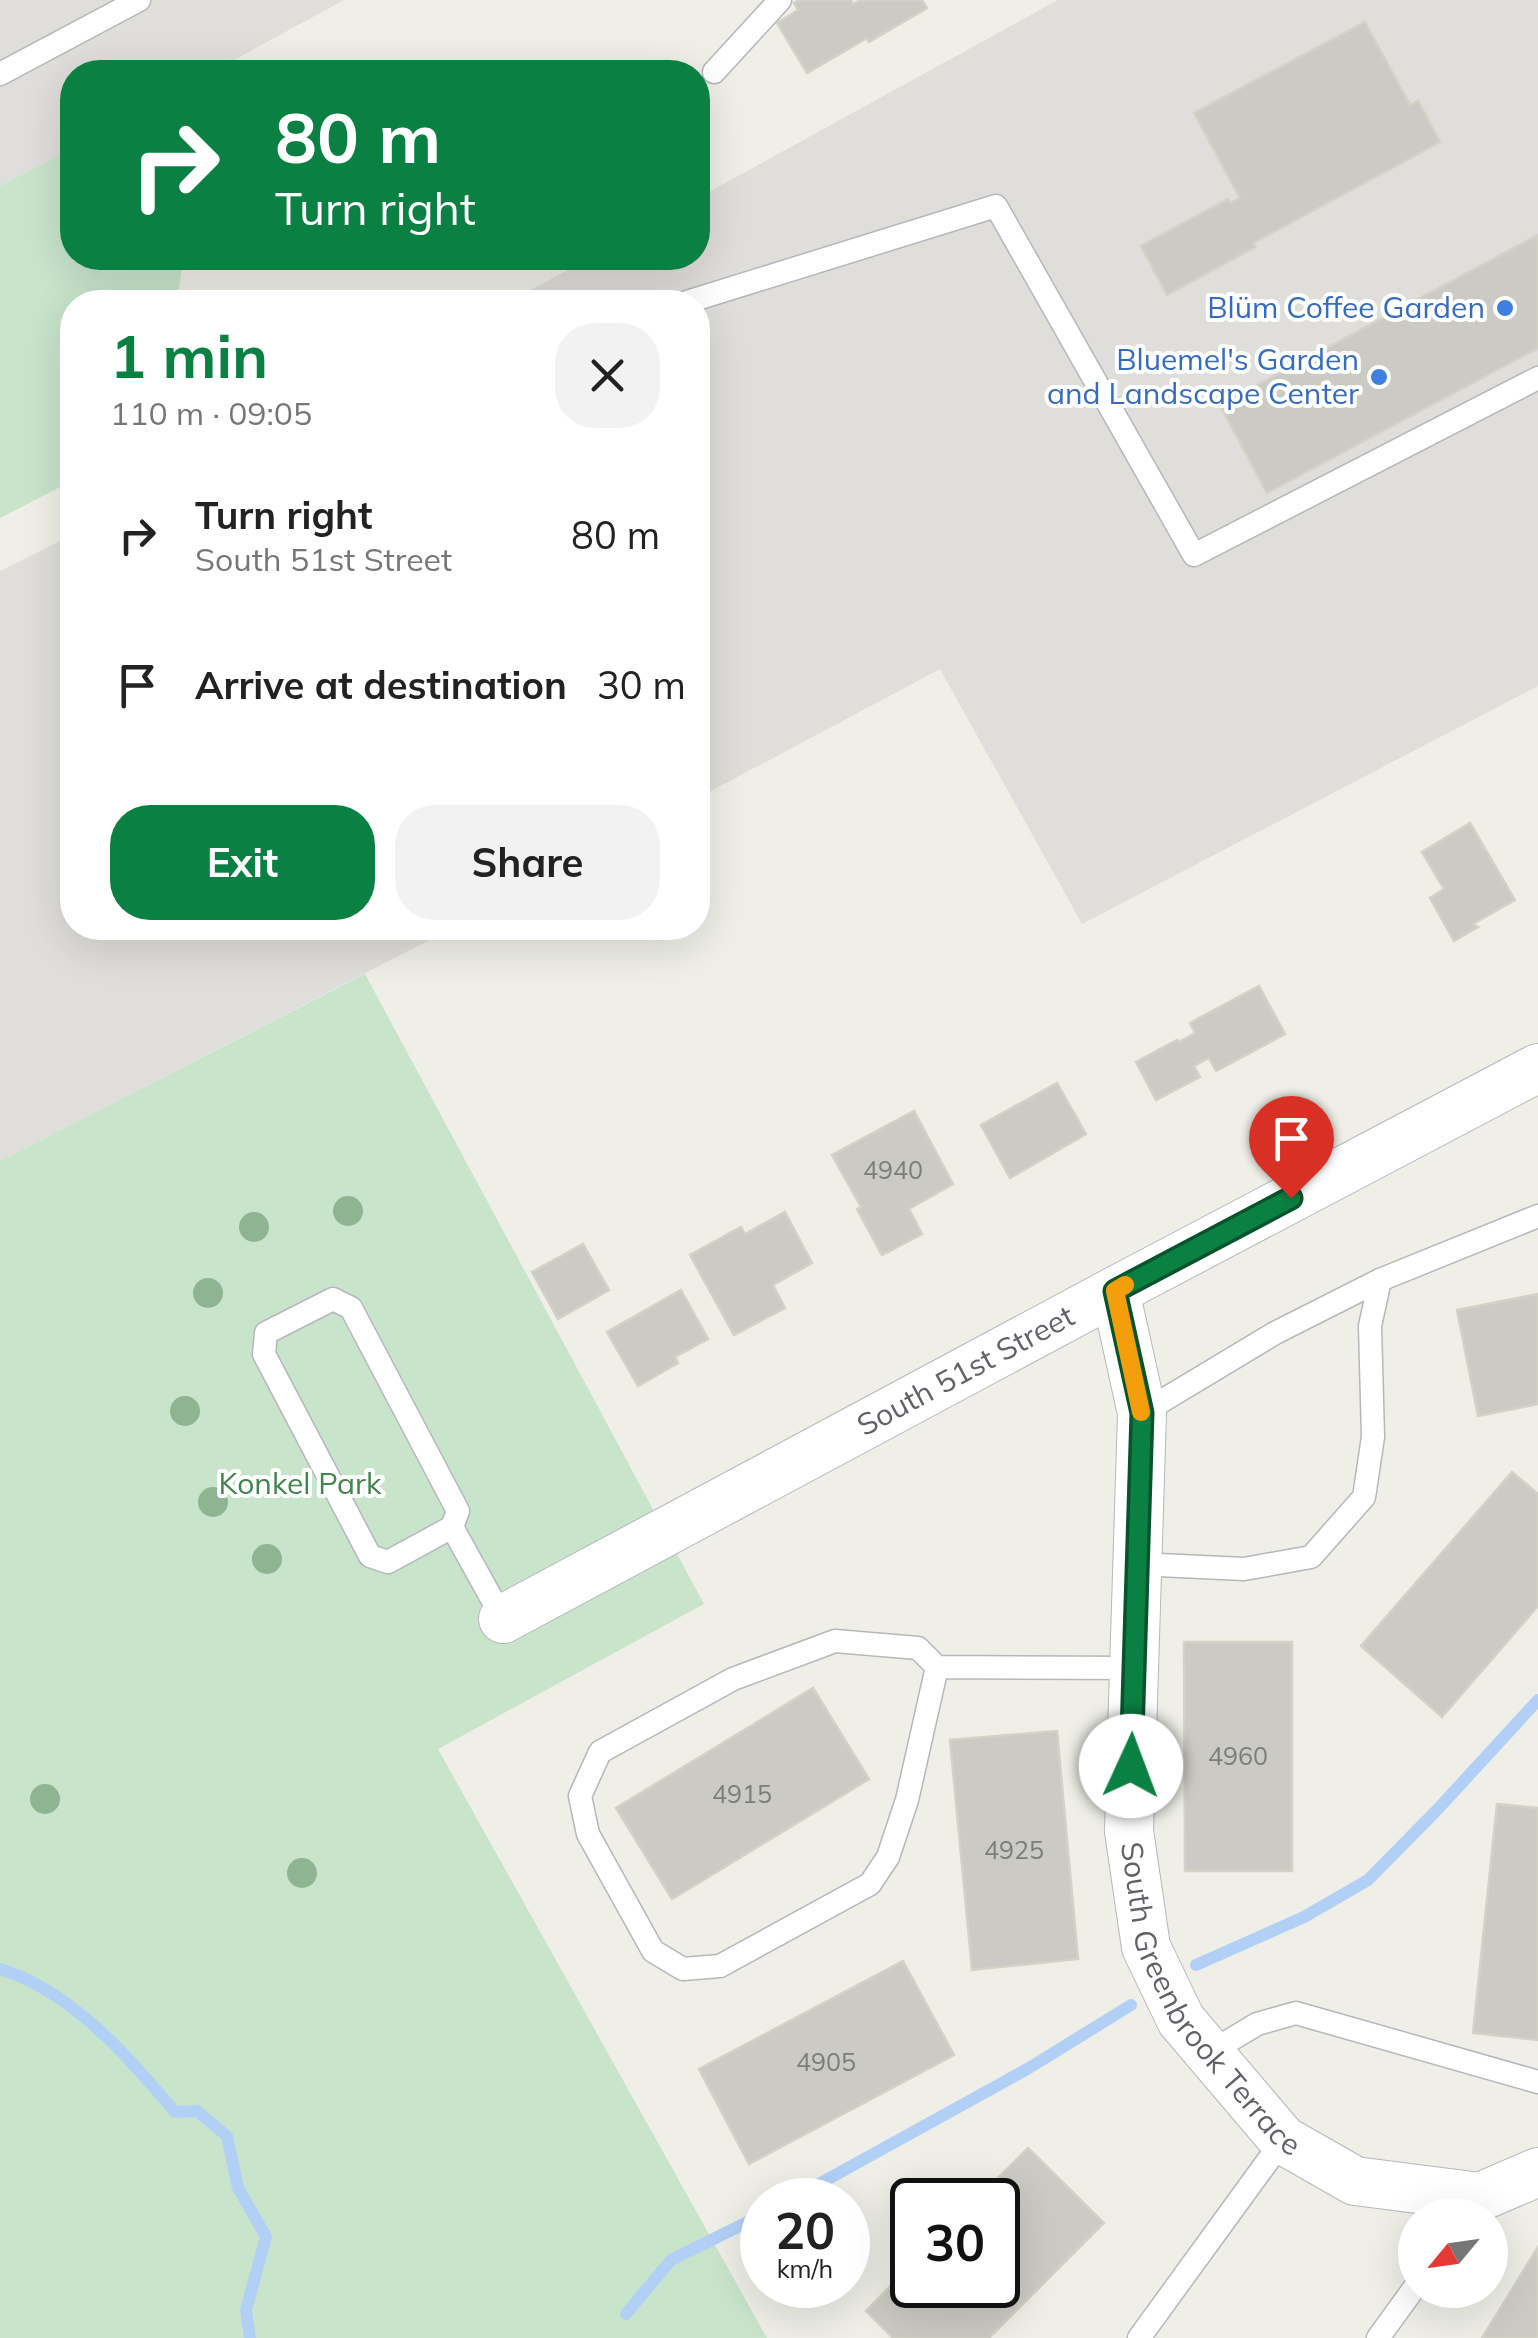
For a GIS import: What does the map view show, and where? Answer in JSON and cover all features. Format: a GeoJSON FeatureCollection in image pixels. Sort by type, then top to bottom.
{"type":"FeatureCollection","features":[{"type":"Feature","properties":{"kind":"street","name":"South 51st Street"},"geometry":{"type":"LineString","coordinates":[[503,1620],[1538,1068]]}},
{"type":"Feature","properties":{"kind":"street","name":"South Greenbrook Terrace"},"geometry":{"type":"LineString","coordinates":[[1115,1291],[1142,1413],[1128,1831],[1146,1948],[1181,2020],[1284,2140],[1355,2180],[1437,2198]]}},
{"type":"Feature","properties":{"kind":"street","name":"South Greenbrook Terrace"},"geometry":{"type":"LineString","coordinates":[[1489,2198],[1538,2172]]}},
{"type":"Feature","properties":{"kind":"lane"},"geometry":{"type":"LineString","coordinates":[[0,74],[138,0]]}},
{"type":"Feature","properties":{"kind":"lane"},"geometry":{"type":"LineString","coordinates":[[714,72],[780,0]]}},
{"type":"Feature","properties":{"kind":"lane"},"geometry":{"type":"LineString","coordinates":[[710,295],[996,206],[1194,555],[1538,378]]}},
{"type":"Feature","properties":{"kind":"lane"},"geometry":{"type":"LineString","coordinates":[[1142,1413],[1275,1332],[1380,1280],[1538,1216]]}},
{"type":"Feature","properties":{"kind":"lane"},"geometry":{"type":"LineString","coordinates":[[1137,1564],[1244,1569],[1311,1557],[1364,1497],[1373,1437],[1370,1326],[1380,1280]]}},
{"type":"Feature","properties":{"kind":"lane"},"geometry":{"type":"LineString","coordinates":[[452,1527],[388,1562],[370,1556],[264,1354],[266,1333],[333,1299],[351,1308],[458,1511],[452,1527],[503,1620]]}},
{"type":"Feature","properties":{"kind":"lane"},"geometry":{"type":"LineString","coordinates":[[936,1668],[907,1800],[888,1857],[870,1884],[720,1966],[684,1969],[653,1952],[588,1834],[580,1796],[600,1752],[732,1679],[835,1640],[918,1648],[936,1668],[1134,1668]]}},
{"type":"Feature","properties":{"kind":"lane"},"geometry":{"type":"LineString","coordinates":[[1209,2053],[1257,2024],[1296,2013],[1538,2082]]}},
{"type":"Feature","properties":{"kind":"lane"},"geometry":{"type":"LineString","coordinates":[[1139,2338],[1284,2140]]}},
{"type":"Feature","properties":{"kind":"lane"},"geometry":{"type":"LineString","coordinates":[[1378,2338],[1400,2308]]}},
{"type":"Feature","properties":{"kind":"shaded area"},"geometry":{"type":"Polygon","coordinates":[[[0,0],[344,0],[234,60],[60,60],[60,154],[0,186],[0,0]]]}},
{"type":"Feature","properties":{"kind":"shaded area"},"geometry":{"type":"Polygon","coordinates":[[[1058,0],[1538,0],[1538,686],[1082,924],[940,669],[710,792],[710,290],[530,290],[568,270],[710,270],[710,191],[1058,0]]]}},
{"type":"Feature","properties":{"kind":"shaded area"},"geometry":{"type":"Polygon","coordinates":[[[60,541],[60,940],[430,940],[0,1161],[0,571],[60,541]]]}},
{"type":"Feature","properties":{"kind":"green space"},"geometry":{"type":"Polygon","coordinates":[[[60,154],[60,270],[182,270],[179,290],[60,290],[60,487],[0,518],[0,186],[60,154]]]}},
{"type":"Feature","properties":{"kind":"green space","name":"Konkel Park"},"geometry":{"type":"Polygon","coordinates":[[[365,974],[704,1604],[438,1749],[740,2290],[740,2308],[750,2308],[767,2338],[0,2338],[0,1161],[365,974]]]}},
{"type":"Feature","properties":{"kind":"building"},"geometry":{"type":"Polygon","coordinates":[[[851,0],[853,4],[861,0],[922,0],[927,8],[807,73],[777,23],[798,10],[794,3],[851,0]]]}},
{"type":"Feature","properties":{"kind":"building"},"geometry":{"type":"Polygon","coordinates":[[[1365,22],[1410,105],[1418,101],[1440,142],[1253,243],[1255,247],[1167,295],[1141,246],[1228,199],[1230,203],[1240,198],[1194,113],[1365,22]]]}},
{"type":"Feature","properties":{"kind":"building","name":"Bluemel's Garden and Landscape Center"},"geometry":{"type":"Polygon","coordinates":[[[1538,235],[1538,348],[1267,493],[1220,405],[1538,235]]]}},
{"type":"Feature","properties":{"kind":"building"},"geometry":{"type":"Polygon","coordinates":[[[1470,823],[1515,900],[1473,924],[1478,927],[1454,941],[1430,898],[1444,889],[1422,852],[1470,823]]]}},
{"type":"Feature","properties":{"kind":"building"},"geometry":{"type":"Polygon","coordinates":[[[1259,986],[1285,1034],[1216,1071],[1209,1058],[1194,1066],[1200,1077],[1156,1100],[1136,1062],[1195,1033],[1190,1023],[1259,986]]]}},
{"type":"Feature","properties":{"kind":"building"},"geometry":{"type":"Polygon","coordinates":[[[1057,1083],[1086,1134],[1010,1178],[981,1125],[1057,1083]]]}},
{"type":"Feature","properties":{"kind":"building"},"geometry":{"type":"Polygon","coordinates":[[[914,1111],[953,1184],[909,1209],[922,1234],[882,1255],[832,1155],[914,1111]]]}},
{"type":"Feature","properties":{"kind":"building"},"geometry":{"type":"Polygon","coordinates":[[[785,1212],[812,1263],[773,1285],[785,1308],[734,1335],[690,1255],[741,1227],[745,1234],[785,1212]]]}},
{"type":"Feature","properties":{"kind":"building"},"geometry":{"type":"Polygon","coordinates":[[[583,1244],[609,1290],[558,1319],[532,1272],[583,1244]]]}},
{"type":"Feature","properties":{"kind":"building"},"geometry":{"type":"Polygon","coordinates":[[[681,1290],[708,1339],[675,1357],[678,1363],[638,1386],[607,1332],[681,1290]]]}},
{"type":"Feature","properties":{"kind":"building"},"geometry":{"type":"Polygon","coordinates":[[[1538,1294],[1538,1404],[1478,1416],[1457,1310],[1538,1294]]]}},
{"type":"Feature","properties":{"kind":"building"},"geometry":{"type":"Polygon","coordinates":[[[1512,1472],[1538,1494],[1538,1606],[1442,1717],[1361,1646],[1512,1472]]]}},
{"type":"Feature","properties":{"kind":"building"},"geometry":{"type":"Polygon","coordinates":[[[1184,1642],[1292,1642],[1292,1871],[1185,1871],[1184,1642]]]}},
{"type":"Feature","properties":{"kind":"building"},"geometry":{"type":"Polygon","coordinates":[[[813,1688],[869,1779],[672,1899],[616,1808],[813,1688]]]}},
{"type":"Feature","properties":{"kind":"building"},"geometry":{"type":"Polygon","coordinates":[[[1057,1731],[1078,1959],[972,1970],[950,1740],[1057,1731]]]}},
{"type":"Feature","properties":{"kind":"building"},"geometry":{"type":"Polygon","coordinates":[[[1497,1804],[1538,1808],[1538,2040],[1473,2033],[1497,1804]]]}},
{"type":"Feature","properties":{"kind":"building"},"geometry":{"type":"Polygon","coordinates":[[[903,1961],[954,2055],[749,2164],[699,2069],[903,1961]]]}},
{"type":"Feature","properties":{"kind":"building"},"geometry":{"type":"Polygon","coordinates":[[[1028,2148],[1104,2223],[1020,2307],[1020,2178],[998,2178],[1028,2148]]]}},
{"type":"Feature","properties":{"kind":"building"},"geometry":{"type":"Polygon","coordinates":[[[1538,2247],[1538,2338],[1482,2338],[1500,2308],[1508,2308],[1508,2296],[1538,2247]]]}},
{"type":"Feature","properties":{"kind":"building"},"geometry":{"type":"Polygon","coordinates":[[[890,2286],[890,2308],[1019,2308],[989,2338],[893,2338],[866,2311],[890,2286]]]}},
{"type":"Feature","properties":{"kind":"waterway"},"geometry":{"type":"LineString","coordinates":[[1196,1965],[1304,1917],[1368,1880],[1538,1700]]}},
{"type":"Feature","properties":{"kind":"waterway"},"geometry":{"type":"LineString","coordinates":[[0,1969],[26,1979],[74,2009],[118,2048],[175,2112],[197,2111],[227,2136],[238,2188],[266,2237],[246,2310],[250,2338]]}},
{"type":"Feature","properties":{"kind":"waterway"},"geometry":{"type":"LineString","coordinates":[[830,2178],[1029,2068],[1131,2005]]}},
{"type":"Feature","properties":{"kind":"waterway"},"geometry":{"type":"LineString","coordinates":[[626,2314],[671,2260],[740,2226]]}},
{"type":"Feature","properties":{"kind":"slow traffic"},"geometry":{"type":"LineString","coordinates":[[1125,1285],[1115,1291],[1141,1412]]}},
{"type":"Feature","properties":{"kind":"place","name":"Blüm Coffee Garden"},"geometry":{"type":"Point","coordinates":[1505,308]}},
{"type":"Feature","properties":{"kind":"place","name":"Bluemel's Garden and Landscape Center"},"geometry":{"type":"Point","coordinates":[1379,377]}},
{"type":"Feature","properties":{"kind":"route"},"geometry":{"type":"LineString","coordinates":[[1131,1766],[1142,1413],[1115,1291],[1291,1198]]}}]}
